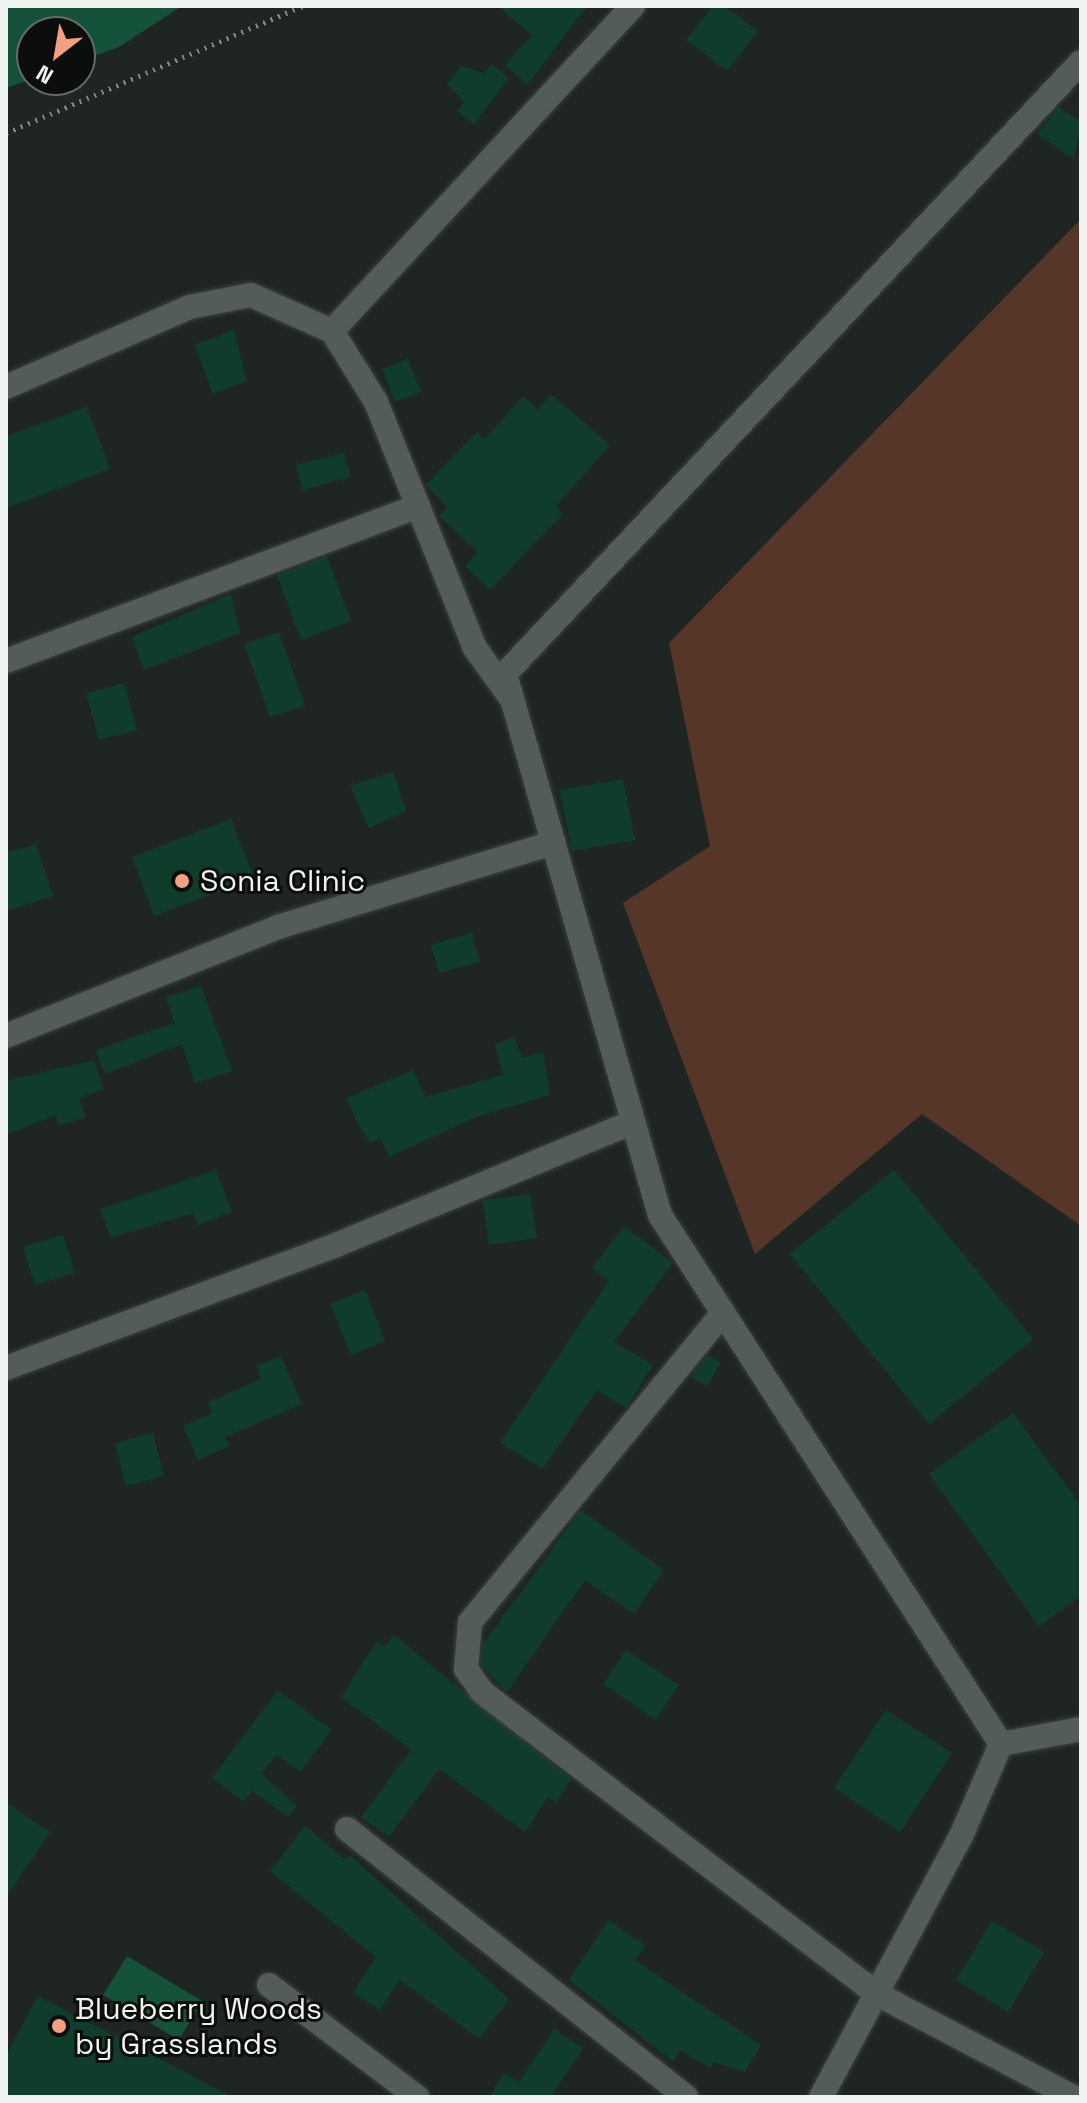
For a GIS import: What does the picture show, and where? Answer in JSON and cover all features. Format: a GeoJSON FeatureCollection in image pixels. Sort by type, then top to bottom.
{"type":"FeatureCollection","features":[{"type":"Feature","properties":{"kind":"street"},"geometry":{"type":"LineString","coordinates":[[332,331],[633,6]]}},
{"type":"Feature","properties":{"kind":"street"},"geometry":{"type":"LineString","coordinates":[[1001,1744],[660,1215],[505,674],[1081,62]]}},
{"type":"Feature","properties":{"kind":"street"},"geometry":{"type":"LineString","coordinates":[[6,387],[190,307],[251,295],[332,331],[376,402],[475,648],[513,701]]}},
{"type":"Feature","properties":{"kind":"street"},"geometry":{"type":"LineString","coordinates":[[6,661],[418,506]]}},
{"type":"Feature","properties":{"kind":"street"},"geometry":{"type":"LineString","coordinates":[[6,1036],[278,927],[553,843]]}},
{"type":"Feature","properties":{"kind":"street"},"geometry":{"type":"LineString","coordinates":[[6,1368],[336,1245],[633,1122]]}},
{"type":"Feature","properties":{"kind":"street"},"geometry":{"type":"LineString","coordinates":[[723,1313],[470,1622],[466,1669],[482,1692],[875,1993],[1073,2097]]}},
{"type":"Feature","properties":{"kind":"street"},"geometry":{"type":"LineString","coordinates":[[1001,1744],[1081,1729]]}},
{"type":"Feature","properties":{"kind":"street"},"geometry":{"type":"LineString","coordinates":[[821,2097],[1001,1744]]}},
{"type":"Feature","properties":{"kind":"street"},"geometry":{"type":"LineString","coordinates":[[347,1829],[686,2097]]}},
{"type":"Feature","properties":{"kind":"street"},"geometry":{"type":"LineString","coordinates":[[269,1985],[417,2097]]}},
{"type":"Feature","properties":{"kind":"path"},"geometry":{"type":"LineString","coordinates":[[6,133],[302,6]]}},
{"type":"Feature","properties":{"kind":"shaded area"},"geometry":{"type":"Polygon","coordinates":[[[6,6],[182,6],[119,47],[96,55],[96,16],[16,16],[16,85],[6,88],[6,6]]]}},
{"type":"Feature","properties":{"kind":"shaded area"},"geometry":{"type":"Polygon","coordinates":[[[1081,219],[1081,1226],[922,1114],[755,1254],[623,903],[710,846],[669,643],[1081,219]]]}},
{"type":"Feature","properties":{"kind":"shaded area"},"geometry":{"type":"Polygon","coordinates":[[[127,1956],[202,2001],[179,2040],[103,1995],[127,1956]]]}},
{"type":"Feature","properties":{"kind":"building"},"geometry":{"type":"Polygon","coordinates":[[[498,6],[587,6],[527,85],[505,65],[532,35],[498,6]]]}},
{"type":"Feature","properties":{"kind":"building"},"geometry":{"type":"Polygon","coordinates":[[[713,6],[725,6],[758,31],[727,71],[686,40],[713,6]]]}},
{"type":"Feature","properties":{"kind":"building"},"geometry":{"type":"Polygon","coordinates":[[[491,64],[509,78],[474,124],[457,111],[464,102],[447,84],[461,66],[484,73],[491,64]]]}},
{"type":"Feature","properties":{"kind":"building"},"geometry":{"type":"Polygon","coordinates":[[[1059,107],[1081,122],[1074,159],[1037,134],[1059,107]]]}},
{"type":"Feature","properties":{"kind":"building"},"geometry":{"type":"Polygon","coordinates":[[[234,330],[247,381],[213,394],[195,345],[234,330]]]}},
{"type":"Feature","properties":{"kind":"building"},"geometry":{"type":"Polygon","coordinates":[[[408,359],[421,392],[395,402],[382,369],[408,359]]]}},
{"type":"Feature","properties":{"kind":"building"},"geometry":{"type":"Polygon","coordinates":[[[551,394],[610,445],[556,506],[563,514],[490,590],[465,566],[478,552],[439,516],[447,507],[426,485],[477,432],[485,439],[523,396],[538,409],[551,394]]]}},
{"type":"Feature","properties":{"kind":"building"},"geometry":{"type":"Polygon","coordinates":[[[87,407],[110,469],[6,508],[6,436],[87,407]]]}},
{"type":"Feature","properties":{"kind":"building"},"geometry":{"type":"Polygon","coordinates":[[[344,453],[351,477],[303,490],[296,465],[344,453]]]}},
{"type":"Feature","properties":{"kind":"building"},"geometry":{"type":"Polygon","coordinates":[[[327,556],[351,621],[301,640],[277,575],[327,556]]]}},
{"type":"Feature","properties":{"kind":"building"},"geometry":{"type":"Polygon","coordinates":[[[231,594],[240,633],[144,670],[132,637],[231,594]]]}},
{"type":"Feature","properties":{"kind":"building"},"geometry":{"type":"Polygon","coordinates":[[[279,632],[305,706],[270,717],[244,644],[279,632]]]}},
{"type":"Feature","properties":{"kind":"building"},"geometry":{"type":"Polygon","coordinates":[[[124,683],[137,730],[99,740],[86,693],[124,683]]]}},
{"type":"Feature","properties":{"kind":"building"},"geometry":{"type":"Polygon","coordinates":[[[393,772],[406,811],[369,828],[350,786],[393,772]]]}},
{"type":"Feature","properties":{"kind":"building"},"geometry":{"type":"Polygon","coordinates":[[[623,779],[635,840],[572,851],[560,790],[623,779]]]}},
{"type":"Feature","properties":{"kind":"building"},"geometry":{"type":"Polygon","coordinates":[[[231,819],[254,878],[154,916],[132,857],[231,819]]]}},
{"type":"Feature","properties":{"kind":"building"},"geometry":{"type":"Polygon","coordinates":[[[36,844],[53,896],[6,911],[6,853],[36,844]]]}},
{"type":"Feature","properties":{"kind":"building"},"geometry":{"type":"Polygon","coordinates":[[[472,933],[480,962],[439,973],[431,945],[472,933]]]}},
{"type":"Feature","properties":{"kind":"building"},"geometry":{"type":"Polygon","coordinates":[[[201,986],[232,1071],[195,1083],[182,1044],[105,1074],[96,1050],[175,1023],[166,997],[201,986]]]}},
{"type":"Feature","properties":{"kind":"building"},"geometry":{"type":"Polygon","coordinates":[[[514,1037],[522,1058],[543,1052],[550,1095],[479,1116],[389,1157],[381,1138],[370,1143],[357,1123],[347,1098],[413,1070],[425,1097],[503,1075],[495,1044],[514,1037]]]}},
{"type":"Feature","properties":{"kind":"building"},"geometry":{"type":"Polygon","coordinates":[[[94,1060],[104,1090],[79,1098],[86,1117],[59,1126],[55,1115],[6,1135],[6,1081],[94,1060]]]}},
{"type":"Feature","properties":{"kind":"building"},"geometry":{"type":"Polygon","coordinates":[[[216,1170],[232,1212],[198,1225],[193,1213],[111,1238],[100,1209],[216,1170]]]}},
{"type":"Feature","properties":{"kind":"building"},"geometry":{"type":"Polygon","coordinates":[[[894,1170],[1033,1339],[929,1424],[790,1254],[894,1170]]]}},
{"type":"Feature","properties":{"kind":"building"},"geometry":{"type":"Polygon","coordinates":[[[530,1194],[537,1238],[489,1245],[483,1200],[530,1194]]]}},
{"type":"Feature","properties":{"kind":"building"},"geometry":{"type":"Polygon","coordinates":[[[624,1226],[673,1263],[614,1342],[653,1365],[626,1408],[597,1390],[543,1469],[500,1443],[609,1281],[592,1268],[624,1226]]]}},
{"type":"Feature","properties":{"kind":"building"},"geometry":{"type":"Polygon","coordinates":[[[63,1235],[75,1273],[35,1285],[23,1247],[63,1235]]]}},
{"type":"Feature","properties":{"kind":"building"},"geometry":{"type":"Polygon","coordinates":[[[365,1290],[385,1341],[351,1355],[330,1304],[365,1290]]]}},
{"type":"Feature","properties":{"kind":"building"},"geometry":{"type":"Polygon","coordinates":[[[708,1355],[721,1363],[707,1386],[690,1377],[708,1355]]]}},
{"type":"Feature","properties":{"kind":"building"},"geometry":{"type":"Polygon","coordinates":[[[281,1356],[302,1404],[225,1437],[229,1446],[198,1460],[183,1426],[213,1413],[208,1402],[261,1379],[256,1366],[281,1356]]]}},
{"type":"Feature","properties":{"kind":"building"},"geometry":{"type":"Polygon","coordinates":[[[1013,1413],[1081,1506],[1081,1596],[1039,1626],[929,1474],[1013,1413]]]}},
{"type":"Feature","properties":{"kind":"building"},"geometry":{"type":"Polygon","coordinates":[[[153,1433],[164,1476],[126,1486],[115,1443],[153,1433]]]}},
{"type":"Feature","properties":{"kind":"building"},"geometry":{"type":"Polygon","coordinates":[[[581,1510],[664,1570],[634,1614],[585,1580],[507,1692],[481,1665],[483,1644],[581,1510]]]}},
{"type":"Feature","properties":{"kind":"building"},"geometry":{"type":"Polygon","coordinates":[[[394,1635],[571,1779],[557,1802],[548,1797],[525,1832],[439,1769],[389,1837],[361,1817],[411,1750],[341,1697],[377,1641],[385,1647],[394,1635]]]}},
{"type":"Feature","properties":{"kind":"building"},"geometry":{"type":"Polygon","coordinates":[[[626,1650],[679,1685],[656,1720],[603,1684],[626,1650]]]}},
{"type":"Feature","properties":{"kind":"building"},"geometry":{"type":"Polygon","coordinates":[[[278,1690],[332,1730],[300,1772],[277,1755],[261,1773],[297,1806],[288,1817],[252,1791],[244,1802],[212,1778],[278,1690]]]}},
{"type":"Feature","properties":{"kind":"building"},"geometry":{"type":"Polygon","coordinates":[[[886,1710],[952,1753],[900,1832],[834,1788],[886,1710]]]}},
{"type":"Feature","properties":{"kind":"building"},"geometry":{"type":"Polygon","coordinates":[[[6,1802],[50,1832],[6,1897],[6,1802]]]}},
{"type":"Feature","properties":{"kind":"building"},"geometry":{"type":"Polygon","coordinates":[[[305,1826],[346,1860],[350,1855],[509,1999],[479,2039],[400,1980],[380,2010],[353,1993],[376,1957],[270,1871],[305,1826]]]}},
{"type":"Feature","properties":{"kind":"building"},"geometry":{"type":"Polygon","coordinates":[[[608,1920],[645,1945],[635,1960],[761,2045],[745,2072],[714,2062],[710,2068],[680,2050],[673,2062],[569,1980],[608,1920]]]}},
{"type":"Feature","properties":{"kind":"building"},"geometry":{"type":"Polygon","coordinates":[[[992,1921],[1044,1952],[1008,2012],[956,1980],[992,1921]]]}},
{"type":"Feature","properties":{"kind":"building","name":"Blueberry Woods by Grasslands"},"geometry":{"type":"Polygon","coordinates":[[[38,1996],[233,2097],[6,2097],[6,2056],[38,1996]]]}},
{"type":"Feature","properties":{"kind":"building"},"geometry":{"type":"Polygon","coordinates":[[[554,2029],[583,2048],[551,2097],[490,2097],[503,2073],[519,2082],[554,2029]]]}},
{"type":"Feature","properties":{"kind":"place","name":"Sonia Clinic"},"geometry":{"type":"Point","coordinates":[182,881]}},
{"type":"Feature","properties":{"kind":"place","name":"Blueberry Woods by Grasslands"},"geometry":{"type":"Point","coordinates":[59,2026]}}]}
